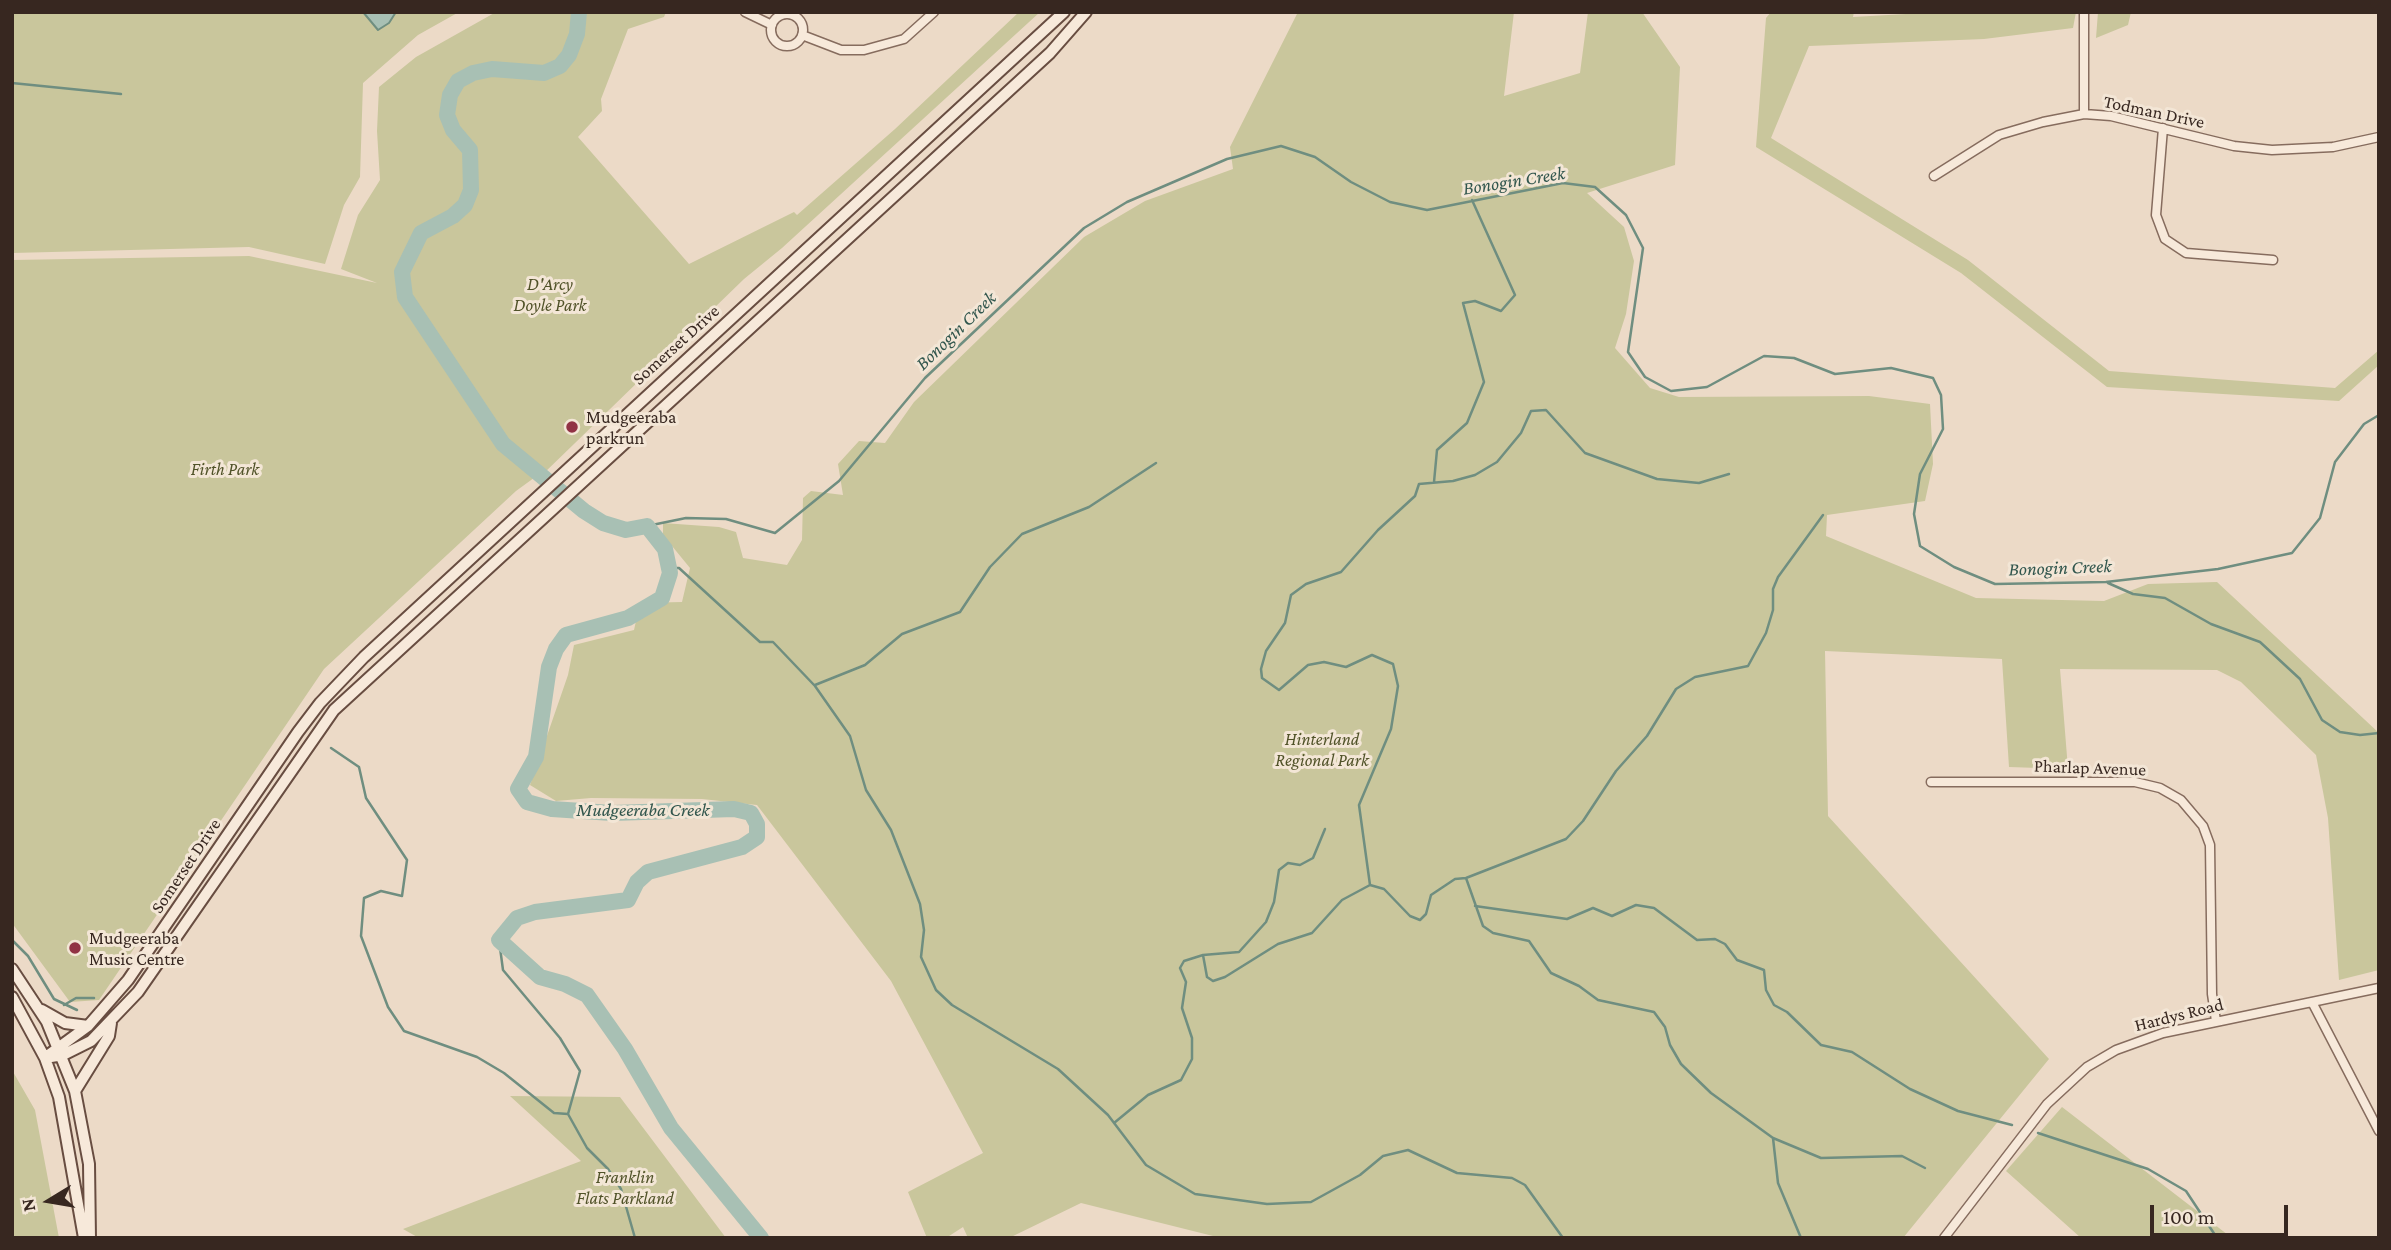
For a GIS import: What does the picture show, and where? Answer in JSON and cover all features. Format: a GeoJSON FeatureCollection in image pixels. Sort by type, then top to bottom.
{"type":"FeatureCollection","features":[{"type":"Feature","properties":{"kind":"main road","name":"Somerset Drive"},"geometry":{"type":"LineString","coordinates":[[61,1050],[88,1026],[146,956],[272,769],[320,703],[364,657],[1064,12]]}},
{"type":"Feature","properties":{"kind":"main road","name":"Somerset Drive"},"geometry":{"type":"LineString","coordinates":[[45,1058],[91,1041],[111,1023],[160,964],[334,710],[1050,53],[1086,12]]}},
{"type":"Feature","properties":{"kind":"main road"},"geometry":{"type":"LineString","coordinates":[[798,257],[811,270]]}},
{"type":"Feature","properties":{"kind":"main road"},"geometry":{"type":"LineString","coordinates":[[12,968],[40,1009],[61,1050],[75,1091],[89,1164],[90,1238]]}},
{"type":"Feature","properties":{"kind":"main road"},"geometry":{"type":"LineString","coordinates":[[12,997],[45,1058],[64,1120],[84,1238]]}},
{"type":"Feature","properties":{"kind":"main road"},"geometry":{"type":"LineString","coordinates":[[40,1009],[65,1023],[88,1026]]}},
{"type":"Feature","properties":{"kind":"main road"},"geometry":{"type":"LineString","coordinates":[[75,1091],[109,1035],[111,1023]]}},
{"type":"Feature","properties":{"kind":"street"},"geometry":{"type":"LineString","coordinates":[[745,12],[772,25]]}},
{"type":"Feature","properties":{"kind":"street"},"geometry":{"type":"LineString","coordinates":[[802,34],[841,50],[864,50],[904,39],[934,12]]}},
{"type":"Feature","properties":{"kind":"street"},"geometry":{"type":"LineString","coordinates":[[2084,12],[2084,114]]}},
{"type":"Feature","properties":{"kind":"street"},"geometry":{"type":"LineString","coordinates":[[790,15],[800,21],[802,34],[795,44],[780,45],[772,34],[772,25],[780,16],[790,15]]}},
{"type":"Feature","properties":{"kind":"street","name":"Todman Drive"},"geometry":{"type":"LineString","coordinates":[[1934,176],[1999,135],[2084,114],[2111,116],[2234,146],[2272,150],[2333,147],[2379,137]]}},
{"type":"Feature","properties":{"kind":"street"},"geometry":{"type":"LineString","coordinates":[[2162,128],[2156,215],[2165,239],[2186,253],[2273,260]]}},
{"type":"Feature","properties":{"kind":"street","name":"Pharlap Avenue"},"geometry":{"type":"LineString","coordinates":[[1931,782],[2135,782],[2160,788],[2181,800],[2203,825],[2210,845],[2212,994],[2216,1021]]}},
{"type":"Feature","properties":{"kind":"street","name":"Hardys Road"},"geometry":{"type":"LineString","coordinates":[[1944,1238],[2047,1104],[2087,1067],[2138,1040],[2216,1021],[2379,988]]}},
{"type":"Feature","properties":{"kind":"street"},"geometry":{"type":"LineString","coordinates":[[2312,1002],[2379,1131]]}},
{"type":"Feature","properties":{"kind":"green space"},"geometry":{"type":"Polygon","coordinates":[[[12,12],[459,12],[418,35],[363,83],[360,177],[344,205],[325,264],[249,247],[12,253],[12,12]]]}},
{"type":"Feature","properties":{"kind":"green space","name":"Firth Park"},"geometry":{"type":"Polygon","coordinates":[[[496,12],[666,12],[664,17],[628,29],[601,99],[602,111],[578,137],[689,264],[794,212],[797,215],[895,129],[1019,12],[1040,12],[782,248],[744,279],[541,476],[538,475],[516,491],[324,669],[99,1000],[70,1002],[12,923],[12,260],[249,256],[377,283],[341,269],[358,215],[380,180],[377,131],[379,87],[416,57],[496,12]]]}},
{"type":"Feature","properties":{"kind":"green space","name":"Hinterland Regional Park"},"geometry":{"type":"Polygon","coordinates":[[[1298,12],[1514,12],[1504,96],[1580,73],[1588,12],[1642,12],[1680,67],[1675,165],[1587,193],[1624,227],[1634,261],[1626,314],[1615,348],[1650,388],[1679,397],[1869,396],[1930,404],[1933,464],[1925,501],[1827,515],[1826,536],[1976,598],[2104,601],[2148,584],[2217,582],[2379,733],[2379,970],[2339,980],[2328,818],[2316,755],[2241,682],[2217,670],[2060,669],[2068,769],[2009,767],[2002,659],[1825,651],[1828,816],[2049,1059],[1903,1238],[1221,1238],[1081,1203],[1009,1238],[968,1238],[963,1227],[946,1238],[927,1238],[908,1192],[983,1153],[891,981],[757,805],[702,799],[591,798],[556,801],[530,785],[568,675],[574,645],[634,630],[640,603],[682,602],[690,568],[663,535],[663,523],[719,527],[736,532],[743,558],[787,565],[802,540],[803,498],[811,491],[843,495],[838,464],[859,441],[885,443],[914,402],[1084,237],[1145,201],[1233,169],[1230,147],[1298,12]]]}},
{"type":"Feature","properties":{"kind":"green space"},"geometry":{"type":"Polygon","coordinates":[[[1771,12],[1854,12],[1853,17],[1941,12],[2076,12],[2073,28],[1984,39],[1809,46],[1771,138],[1968,260],[2109,371],[2335,388],[2379,350],[2379,365],[2339,401],[2107,387],[1961,273],[1756,147],[1766,18],[1771,12]]]}},
{"type":"Feature","properties":{"kind":"green space"},"geometry":{"type":"Polygon","coordinates":[[[2098,12],[2131,12],[2128,25],[2096,38],[2098,12]]]}},
{"type":"Feature","properties":{"kind":"green space"},"geometry":{"type":"Polygon","coordinates":[[[12,1070],[35,1110],[59,1238],[12,1238],[12,1070]]]}},
{"type":"Feature","properties":{"kind":"green space","name":"Franklin Flats Parkland"},"geometry":{"type":"Polygon","coordinates":[[[510,1096],[620,1097],[726,1238],[419,1238],[403,1229],[581,1161],[510,1096]]]}},
{"type":"Feature","properties":{"kind":"green space"},"geometry":{"type":"Polygon","coordinates":[[[2062,1107],[2232,1238],[2081,1238],[2006,1171],[2062,1107]]]}},
{"type":"Feature","properties":{"kind":"shaded area"},"geometry":{"type":"Polygon","coordinates":[[[363,12],[396,12],[389,23],[378,30],[363,12]]]}},
{"type":"Feature","properties":{"kind":"waterway","name":"Mudgeeraba Creek"},"geometry":{"type":"LineString","coordinates":[[579,12],[577,34],[569,55],[560,66],[544,73],[492,69],[473,73],[458,81],[450,95],[447,115],[453,130],[470,150],[471,190],[465,205],[453,216],[421,233],[402,272],[405,297],[503,444],[584,511],[603,523],[626,530],[647,526],[665,549],[670,573],[662,598],[628,618],[566,635],[556,649],[549,667],[536,757],[518,789],[527,802],[552,809],[612,813],[734,809],[751,813],[757,824],[757,837],[742,847],[648,872],[637,882],[628,900],[535,912],[517,918],[499,940],[540,977],[565,984],[587,995],[625,1049],[671,1128],[761,1238]]}},
{"type":"Feature","properties":{"kind":"waterway"},"geometry":{"type":"LineString","coordinates":[[12,83],[121,94]]}},
{"type":"Feature","properties":{"kind":"waterway","name":"Bonogin Creek"},"geometry":{"type":"LineString","coordinates":[[647,526],[686,518],[726,519],[775,533],[839,481],[925,378],[1084,228],[1127,202],[1227,159],[1281,146],[1315,157],[1351,182],[1390,202],[1427,210],[1563,183],[1595,187],[1626,215],[1643,248],[1628,352],[1645,377],[1671,391],[1707,387],[1764,356],[1794,358],[1835,374],[1891,368],[1933,378],[1941,395],[1943,429],[1920,474],[1914,514],[1920,546],[1954,567],[1995,584],[2106,582],[2218,569],[2292,553],[2320,518],[2335,462],[2364,424],[2379,415]]}},
{"type":"Feature","properties":{"kind":"waterway"},"geometry":{"type":"LineString","coordinates":[[1434,482],[1437,450],[1467,423],[1484,382],[1463,303],[1475,301],[1501,311],[1515,295],[1472,200]]}},
{"type":"Feature","properties":{"kind":"waterway"},"geometry":{"type":"LineString","coordinates":[[1370,885],[1359,805],[1391,729],[1398,686],[1393,664],[1372,655],[1346,667],[1324,662],[1308,665],[1279,690],[1262,678],[1261,669],[1266,651],[1285,623],[1291,595],[1306,584],[1341,572],[1378,530],[1415,496],[1419,484],[1453,481],[1475,475],[1497,462],[1521,433],[1531,411],[1546,410],[1585,453],[1657,479],[1699,483],[1729,474]]}},
{"type":"Feature","properties":{"kind":"waterway"},"geometry":{"type":"LineString","coordinates":[[815,685],[865,665],[902,634],[960,612],[990,567],[1022,534],[1089,507],[1156,463]]}},
{"type":"Feature","properties":{"kind":"waterway"},"geometry":{"type":"LineString","coordinates":[[1203,955],[1207,977],[1213,981],[1225,977],[1278,944],[1312,933],[1342,900],[1370,885],[1384,889],[1410,916],[1420,920],[1426,914],[1431,895],[1455,879],[1466,878],[1566,839],[1583,821],[1616,771],[1647,736],[1676,689],[1695,677],[1748,666],[1766,633],[1773,610],[1773,589],[1778,577],[1823,515]]}},
{"type":"Feature","properties":{"kind":"waterway"},"geometry":{"type":"LineString","coordinates":[[669,568],[679,568],[760,642],[773,642],[815,686],[850,736],[866,790],[891,830],[920,904],[924,930],[921,957],[936,990],[952,1005],[1058,1069],[1108,1115],[1146,1165],[1195,1194],[1267,1204],[1311,1202],[1360,1175],[1383,1156],[1408,1150],[1457,1173],[1512,1178],[1525,1185],[1563,1238]]}},
{"type":"Feature","properties":{"kind":"waterway"},"geometry":{"type":"LineString","coordinates":[[2108,583],[2133,594],[2165,598],[2211,624],[2260,642],[2300,679],[2322,720],[2340,732],[2360,735],[2379,733]]}},
{"type":"Feature","properties":{"kind":"waterway"},"geometry":{"type":"LineString","coordinates":[[331,748],[359,767],[366,798],[407,860],[402,896],[381,891],[364,898],[361,936],[388,1007],[404,1031],[477,1057],[504,1073],[554,1113],[568,1114]]}},
{"type":"Feature","properties":{"kind":"waterway"},"geometry":{"type":"LineString","coordinates":[[1114,1123],[1148,1095],[1181,1080],[1192,1059],[1192,1038],[1182,1008],[1186,982],[1180,968],[1184,961],[1203,955],[1239,952],[1266,922],[1274,902],[1279,870],[1288,863],[1300,865],[1313,858],[1325,829]]}},
{"type":"Feature","properties":{"kind":"waterway"},"geometry":{"type":"LineString","coordinates":[[1466,878],[1483,926],[1493,933],[1529,941],[1551,973],[1579,986],[1598,1000],[1654,1012],[1665,1027],[1670,1045],[1681,1064],[1711,1093],[1773,1138],[1821,1158],[1902,1156],[1925,1168]]}},
{"type":"Feature","properties":{"kind":"waterway"},"geometry":{"type":"LineString","coordinates":[[1475,906],[1567,919],[1593,908],[1612,916],[1636,905],[1654,908],[1697,940],[1715,939],[1725,944],[1737,960],[1764,970],[1766,990],[1774,1005],[1787,1012],[1821,1045],[1852,1052],[1910,1089],[1958,1111],[2012,1125]]}},
{"type":"Feature","properties":{"kind":"waterway"},"geometry":{"type":"LineString","coordinates":[[12,940],[28,956],[54,999],[77,1010]]}},
{"type":"Feature","properties":{"kind":"waterway"},"geometry":{"type":"LineString","coordinates":[[499,940],[503,970],[560,1038],[580,1071],[568,1114],[587,1148],[608,1169],[621,1189],[635,1238]]}},
{"type":"Feature","properties":{"kind":"waterway"},"geometry":{"type":"LineString","coordinates":[[64,1005],[76,998],[94,998]]}},
{"type":"Feature","properties":{"kind":"waterway"},"geometry":{"type":"LineString","coordinates":[[2038,1133],[2148,1169],[2186,1191],[2217,1238]]}},
{"type":"Feature","properties":{"kind":"waterway"},"geometry":{"type":"LineString","coordinates":[[1773,1138],[1778,1183],[1801,1238]]}},
{"type":"Feature","properties":{"kind":"place","name":"Mudgeeraba parkrun"},"geometry":{"type":"Point","coordinates":[572,427]}},
{"type":"Feature","properties":{"kind":"place","name":"Mudgeeraba Music Centre"},"geometry":{"type":"Point","coordinates":[75,948]}},
{"type":"Feature","properties":{"kind":"park label","name":"D'Arcy Doyle Park"},"geometry":{"type":"Point","coordinates":[550,294]}}]}
